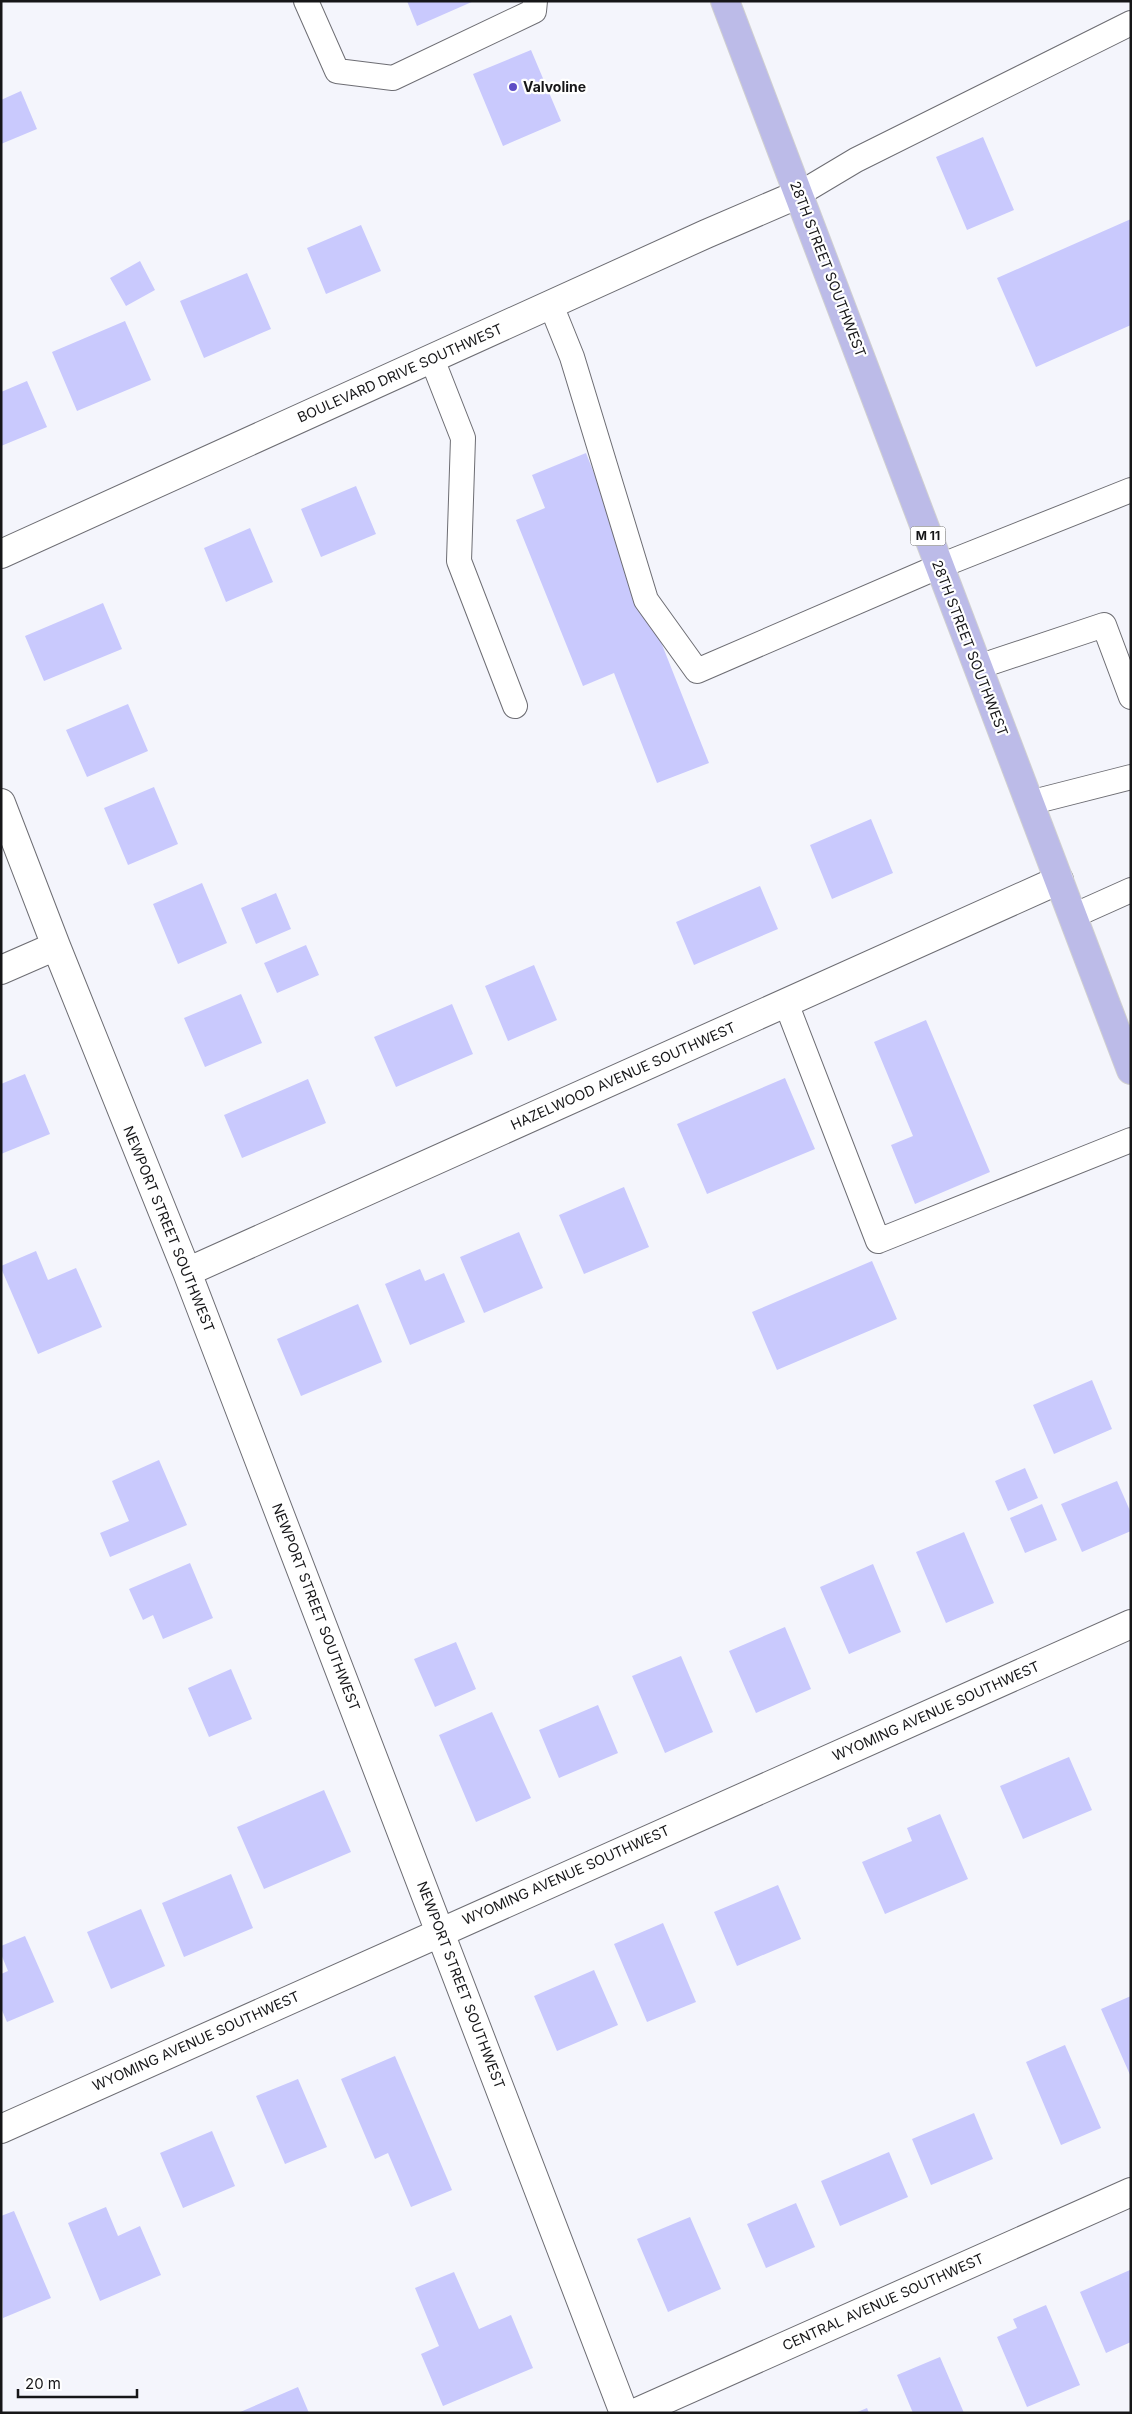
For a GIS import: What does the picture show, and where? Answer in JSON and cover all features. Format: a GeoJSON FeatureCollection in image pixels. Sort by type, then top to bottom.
{"type":"FeatureCollection","features":[{"type":"Feature","properties":{"kind":"main road","name":"28TH STREET SOUTHWEST"},"geometry":{"type":"LineString","coordinates":[[725,1],[800,194],[1072,916],[1129,1060]]}},
{"type":"Feature","properties":{"kind":"street","name":"BOULEVARD DRIVE SOUTHWEST"},"geometry":{"type":"LineString","coordinates":[[1,554],[800,194]]}},
{"type":"Feature","properties":{"kind":"street","name":"NEWPORT STREET SOUTHWEST"},"geometry":{"type":"LineString","coordinates":[[1,803],[56,946],[187,1272],[624,2413]]}},
{"type":"Feature","properties":{"kind":"street","name":"HAZELWOOD AVENUE SOUTHWEST"},"geometry":{"type":"LineString","coordinates":[[187,1272],[1059,880]]}},
{"type":"Feature","properties":{"kind":"street"},"geometry":{"type":"LineString","coordinates":[[1,970],[56,946]]}},
{"type":"Feature","properties":{"kind":"street","name":"WYOMING AVENUE SOUTHWEST"},"geometry":{"type":"LineString","coordinates":[[1,2129],[1131,1624]]}},
{"type":"Feature","properties":{"kind":"street","name":"CENTRAL AVENUE SOUTHWEST"},"geometry":{"type":"LineString","coordinates":[[635,2413],[1131,2192]]}},
{"type":"Feature","properties":{"kind":"lane"},"geometry":{"type":"LineString","coordinates":[[306,1],[337,71],[393,78],[534,11],[535,1]]}},
{"type":"Feature","properties":{"kind":"lane"},"geometry":{"type":"LineString","coordinates":[[800,194],[856,160],[1131,23]]}},
{"type":"Feature","properties":{"kind":"lane"},"geometry":{"type":"LineString","coordinates":[[551,305],[572,357],[646,600],[697,672],[940,566],[1131,490]]}},
{"type":"Feature","properties":{"kind":"lane"},"geometry":{"type":"LineString","coordinates":[[432,359],[462,438],[459,561],[515,706]]}},
{"type":"Feature","properties":{"kind":"lane"},"geometry":{"type":"LineString","coordinates":[[978,667],[1104,625],[1131,697]]}},
{"type":"Feature","properties":{"kind":"lane"},"geometry":{"type":"LineString","coordinates":[[1029,803],[1131,777]]}},
{"type":"Feature","properties":{"kind":"lane"},"geometry":{"type":"LineString","coordinates":[[1072,916],[1131,890]]}},
{"type":"Feature","properties":{"kind":"lane"},"geometry":{"type":"LineString","coordinates":[[786,1003],[878,1241],[1131,1140]]}},
{"type":"Feature","properties":{"kind":"building"},"geometry":{"type":"Polygon","coordinates":[[[407,1],[474,1],[417,26],[407,1]]]}},
{"type":"Feature","properties":{"kind":"building"},"geometry":{"type":"Polygon","coordinates":[[[531,50],[561,121],[503,146],[473,74],[531,50]]]}},
{"type":"Feature","properties":{"kind":"building"},"geometry":{"type":"Polygon","coordinates":[[[21,91],[37,129],[1,144],[1,100],[21,91]]]}},
{"type":"Feature","properties":{"kind":"building"},"geometry":{"type":"Polygon","coordinates":[[[983,137],[1014,210],[967,230],[936,157],[983,137]]]}},
{"type":"Feature","properties":{"kind":"building"},"geometry":{"type":"Polygon","coordinates":[[[1131,219],[1131,325],[1036,367],[997,278],[1131,219]]]}},
{"type":"Feature","properties":{"kind":"building"},"geometry":{"type":"Polygon","coordinates":[[[361,225],[381,271],[326,294],[307,248],[361,225]]]}},
{"type":"Feature","properties":{"kind":"building"},"geometry":{"type":"Polygon","coordinates":[[[140,261],[155,290],[126,306],[110,278],[140,261]]]}},
{"type":"Feature","properties":{"kind":"building"},"geometry":{"type":"Polygon","coordinates":[[[247,273],[271,329],[204,358],[180,301],[247,273]]]}},
{"type":"Feature","properties":{"kind":"building"},"geometry":{"type":"Polygon","coordinates":[[[125,321],[151,380],[77,411],[52,352],[125,321]]]}},
{"type":"Feature","properties":{"kind":"building"},"geometry":{"type":"Polygon","coordinates":[[[27,381],[47,427],[1,446],[1,392],[27,381]]]}},
{"type":"Feature","properties":{"kind":"building"},"geometry":{"type":"Polygon","coordinates":[[[586,453],[709,763],[657,783],[614,673],[583,686],[516,520],[545,508],[532,475],[586,453]]]}},
{"type":"Feature","properties":{"kind":"building"},"geometry":{"type":"Polygon","coordinates":[[[356,486],[376,534],[321,557],[301,509],[356,486]]]}},
{"type":"Feature","properties":{"kind":"building"},"geometry":{"type":"Polygon","coordinates":[[[250,528],[273,582],[226,602],[204,548],[250,528]]]}},
{"type":"Feature","properties":{"kind":"building"},"geometry":{"type":"Polygon","coordinates":[[[103,603],[122,649],[44,681],[25,636],[103,603]]]}},
{"type":"Feature","properties":{"kind":"building"},"geometry":{"type":"Polygon","coordinates":[[[128,704],[148,751],[87,777],[66,730],[128,704]]]}},
{"type":"Feature","properties":{"kind":"building"},"geometry":{"type":"Polygon","coordinates":[[[154,787],[178,844],[128,865],[104,808],[154,787]]]}},
{"type":"Feature","properties":{"kind":"building"},"geometry":{"type":"Polygon","coordinates":[[[871,819],[893,873],[832,899],[810,845],[871,819]]]}},
{"type":"Feature","properties":{"kind":"building"},"geometry":{"type":"Polygon","coordinates":[[[202,883],[227,943],[178,964],[153,904],[202,883]]]}},
{"type":"Feature","properties":{"kind":"building"},"geometry":{"type":"Polygon","coordinates":[[[760,886],[778,929],[694,965],[676,922],[760,886]]]}},
{"type":"Feature","properties":{"kind":"building"},"geometry":{"type":"Polygon","coordinates":[[[276,893],[291,929],[256,944],[241,908],[276,893]]]}},
{"type":"Feature","properties":{"kind":"building"},"geometry":{"type":"Polygon","coordinates":[[[306,945],[319,975],[277,993],[264,963],[306,945]]]}},
{"type":"Feature","properties":{"kind":"building"},"geometry":{"type":"Polygon","coordinates":[[[534,965],[557,1020],[508,1041],[485,986],[534,965]]]}},
{"type":"Feature","properties":{"kind":"building"},"geometry":{"type":"Polygon","coordinates":[[[241,994],[262,1043],[205,1067],[184,1018],[241,994]]]}},
{"type":"Feature","properties":{"kind":"building"},"geometry":{"type":"Polygon","coordinates":[[[452,1004],[473,1054],[396,1087],[374,1037],[452,1004]]]}},
{"type":"Feature","properties":{"kind":"building"},"geometry":{"type":"Polygon","coordinates":[[[926,1020],[990,1172],[915,1204],[891,1145],[913,1136],[874,1042],[926,1020]]]}},
{"type":"Feature","properties":{"kind":"building"},"geometry":{"type":"Polygon","coordinates":[[[25,1074],[50,1134],[1,1154],[1,1084],[25,1074]]]}},
{"type":"Feature","properties":{"kind":"building"},"geometry":{"type":"Polygon","coordinates":[[[785,1078],[815,1149],[707,1194],[677,1124],[785,1078]]]}},
{"type":"Feature","properties":{"kind":"building"},"geometry":{"type":"Polygon","coordinates":[[[308,1079],[326,1123],[242,1158],[224,1115],[308,1079]]]}},
{"type":"Feature","properties":{"kind":"building"},"geometry":{"type":"Polygon","coordinates":[[[624,1187],[649,1247],[584,1274],[559,1215],[624,1187]]]}},
{"type":"Feature","properties":{"kind":"building"},"geometry":{"type":"Polygon","coordinates":[[[519,1232],[543,1288],[484,1313],[460,1257],[519,1232]]]}},
{"type":"Feature","properties":{"kind":"building"},"geometry":{"type":"Polygon","coordinates":[[[36,1251],[48,1280],[76,1268],[102,1327],[38,1354],[1,1268],[1,1266],[36,1251]]]}},
{"type":"Feature","properties":{"kind":"building"},"geometry":{"type":"Polygon","coordinates":[[[872,1261],[897,1319],[777,1370],[752,1312],[872,1261]]]}},
{"type":"Feature","properties":{"kind":"building"},"geometry":{"type":"Polygon","coordinates":[[[420,1269],[425,1281],[444,1273],[465,1322],[410,1345],[385,1284],[420,1269]]]}},
{"type":"Feature","properties":{"kind":"building"},"geometry":{"type":"Polygon","coordinates":[[[358,1304],[382,1362],[301,1396],[277,1339],[358,1304]]]}},
{"type":"Feature","properties":{"kind":"building"},"geometry":{"type":"Polygon","coordinates":[[[1092,1380],[1112,1429],[1054,1454],[1033,1405],[1092,1380]]]}},
{"type":"Feature","properties":{"kind":"building"},"geometry":{"type":"Polygon","coordinates":[[[159,1460],[187,1525],[110,1557],[100,1533],[129,1521],[112,1481],[159,1460]]]}},
{"type":"Feature","properties":{"kind":"building"},"geometry":{"type":"Polygon","coordinates":[[[1025,1468],[1038,1498],[1008,1511],[995,1481],[1025,1468]]]}},
{"type":"Feature","properties":{"kind":"building"},"geometry":{"type":"Polygon","coordinates":[[[1117,1481],[1131,1513],[1131,1531],[1082,1552],[1061,1504],[1117,1481]]]}},
{"type":"Feature","properties":{"kind":"building"},"geometry":{"type":"Polygon","coordinates":[[[1042,1504],[1057,1540],[1025,1553],[1010,1518],[1042,1504]]]}},
{"type":"Feature","properties":{"kind":"building"},"geometry":{"type":"Polygon","coordinates":[[[964,1532],[994,1603],[946,1623],[916,1552],[964,1532]]]}},
{"type":"Feature","properties":{"kind":"building"},"geometry":{"type":"Polygon","coordinates":[[[190,1563],[213,1618],[163,1639],[153,1615],[143,1620],[129,1589],[190,1563]]]}},
{"type":"Feature","properties":{"kind":"building"},"geometry":{"type":"Polygon","coordinates":[[[873,1564],[901,1632],[849,1654],[820,1587],[873,1564]]]}},
{"type":"Feature","properties":{"kind":"building"},"geometry":{"type":"Polygon","coordinates":[[[785,1627],[811,1689],[756,1713],[729,1651],[785,1627]]]}},
{"type":"Feature","properties":{"kind":"building"},"geometry":{"type":"Polygon","coordinates":[[[456,1642],[476,1689],[435,1707],[414,1659],[456,1642]]]}},
{"type":"Feature","properties":{"kind":"building"},"geometry":{"type":"Polygon","coordinates":[[[681,1656],[713,1732],[665,1753],[632,1676],[681,1656]]]}},
{"type":"Feature","properties":{"kind":"building"},"geometry":{"type":"Polygon","coordinates":[[[231,1669],[252,1719],[209,1737],[188,1688],[231,1669]]]}},
{"type":"Feature","properties":{"kind":"building"},"geometry":{"type":"Polygon","coordinates":[[[598,1705],[618,1753],[559,1778],[539,1730],[598,1705]]]}},
{"type":"Feature","properties":{"kind":"building"},"geometry":{"type":"Polygon","coordinates":[[[492,1712],[531,1798],[476,1822],[439,1735],[492,1712]]]}},
{"type":"Feature","properties":{"kind":"building"},"geometry":{"type":"Polygon","coordinates":[[[1069,1757],[1092,1810],[1023,1839],[1000,1786],[1069,1757]]]}},
{"type":"Feature","properties":{"kind":"building"},"geometry":{"type":"Polygon","coordinates":[[[324,1790],[351,1852],[264,1889],[237,1827],[324,1790]]]}},
{"type":"Feature","properties":{"kind":"building"},"geometry":{"type":"Polygon","coordinates":[[[940,1814],[968,1879],[885,1914],[862,1862],[912,1841],[907,1828],[940,1814]]]}},
{"type":"Feature","properties":{"kind":"building"},"geometry":{"type":"Polygon","coordinates":[[[231,1874],[253,1928],[184,1957],[162,1903],[231,1874]]]}},
{"type":"Feature","properties":{"kind":"building"},"geometry":{"type":"Polygon","coordinates":[[[778,1885],[801,1939],[737,1966],[714,1912],[778,1885]]]}},
{"type":"Feature","properties":{"kind":"building"},"geometry":{"type":"Polygon","coordinates":[[[141,1909],[165,1966],[111,1989],[87,1932],[141,1909]]]}},
{"type":"Feature","properties":{"kind":"building"},"geometry":{"type":"Polygon","coordinates":[[[663,1923],[696,2002],[647,2022],[614,1944],[663,1923]]]}},
{"type":"Feature","properties":{"kind":"building"},"geometry":{"type":"Polygon","coordinates":[[[25,1936],[54,2002],[7,2022],[1,2008],[1,1974],[8,1971],[1,1954],[1,1946],[25,1936]]]}},
{"type":"Feature","properties":{"kind":"building"},"geometry":{"type":"Polygon","coordinates":[[[594,1970],[618,2025],[557,2051],[534,1996],[594,1970]]]}},
{"type":"Feature","properties":{"kind":"building"},"geometry":{"type":"Polygon","coordinates":[[[1131,1996],[1131,2077],[1101,2009],[1131,1996]]]}},
{"type":"Feature","properties":{"kind":"building"},"geometry":{"type":"Polygon","coordinates":[[[1065,2045],[1101,2128],[1061,2145],[1026,2062],[1065,2045]]]}},
{"type":"Feature","properties":{"kind":"building"},"geometry":{"type":"Polygon","coordinates":[[[395,2056],[452,2190],[411,2207],[388,2153],[375,2159],[341,2079],[395,2056]]]}},
{"type":"Feature","properties":{"kind":"building"},"geometry":{"type":"Polygon","coordinates":[[[298,2079],[327,2147],[285,2164],[256,2096],[298,2079]]]}},
{"type":"Feature","properties":{"kind":"building"},"geometry":{"type":"Polygon","coordinates":[[[974,2113],[993,2159],[931,2185],[912,2139],[974,2113]]]}},
{"type":"Feature","properties":{"kind":"building"},"geometry":{"type":"Polygon","coordinates":[[[212,2131],[235,2186],[183,2208],[160,2153],[212,2131]]]}},
{"type":"Feature","properties":{"kind":"building"},"geometry":{"type":"Polygon","coordinates":[[[889,2152],[908,2197],[840,2226],[821,2181],[889,2152]]]}},
{"type":"Feature","properties":{"kind":"building"},"geometry":{"type":"Polygon","coordinates":[[[796,2203],[815,2247],[766,2268],[747,2224],[796,2203]]]}},
{"type":"Feature","properties":{"kind":"building"},"geometry":{"type":"Polygon","coordinates":[[[106,2207],[118,2236],[140,2226],[161,2275],[100,2301],[68,2223],[106,2207]]]}},
{"type":"Feature","properties":{"kind":"building"},"geometry":{"type":"Polygon","coordinates":[[[14,2211],[51,2298],[3,2318],[1,2216],[14,2211]]]}},
{"type":"Feature","properties":{"kind":"building"},"geometry":{"type":"Polygon","coordinates":[[[690,2217],[721,2289],[668,2312],[637,2239],[690,2217]]]}},
{"type":"Feature","properties":{"kind":"building"},"geometry":{"type":"Polygon","coordinates":[[[1130,2270],[1131,2342],[1106,2353],[1080,2292],[1130,2270]]]}},
{"type":"Feature","properties":{"kind":"building"},"geometry":{"type":"Polygon","coordinates":[[[454,2272],[479,2329],[511,2315],[533,2368],[443,2406],[421,2354],[439,2346],[415,2288],[454,2272]]]}},
{"type":"Feature","properties":{"kind":"building"},"geometry":{"type":"Polygon","coordinates":[[[1046,2305],[1080,2385],[1027,2407],[997,2337],[1017,2328],[1013,2319],[1046,2305]]]}},
{"type":"Feature","properties":{"kind":"building"},"geometry":{"type":"Polygon","coordinates":[[[940,2357],[964,2413],[913,2413],[897,2375],[940,2357]]]}},
{"type":"Feature","properties":{"kind":"building"},"geometry":{"type":"Polygon","coordinates":[[[298,2387],[309,2413],[238,2413],[298,2387]]]}},
{"type":"Feature","properties":{"kind":"building"},"geometry":{"type":"Polygon","coordinates":[[[867,2408],[869,2413],[855,2413],[867,2408]]]}},
{"type":"Feature","properties":{"kind":"place","name":"Valvoline"},"geometry":{"type":"Point","coordinates":[513,87]}}]}
